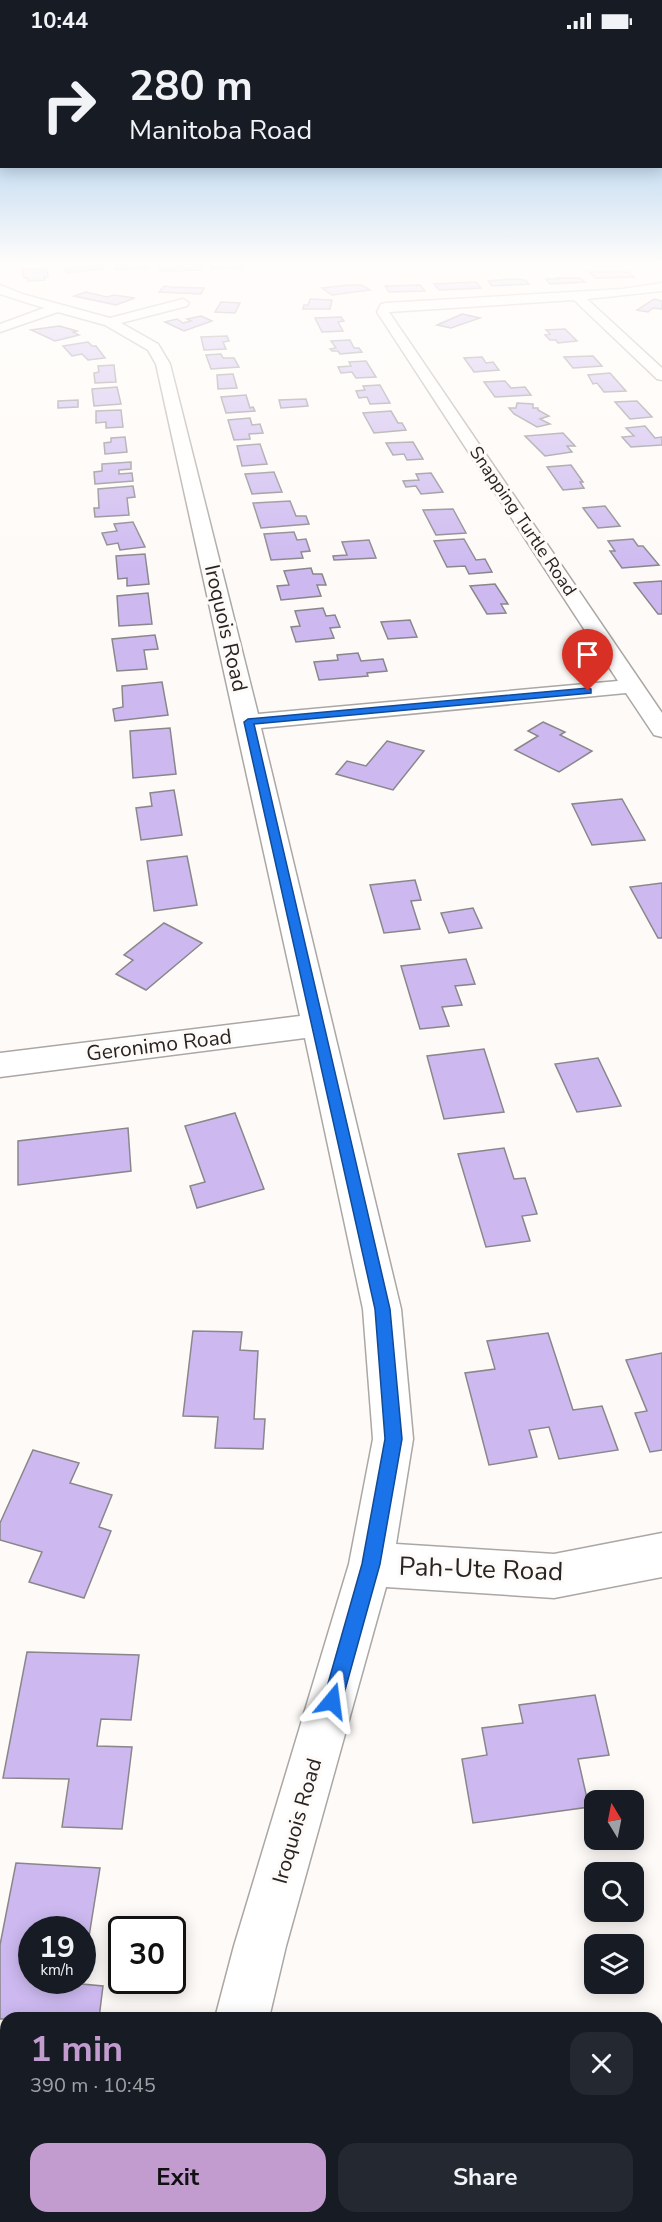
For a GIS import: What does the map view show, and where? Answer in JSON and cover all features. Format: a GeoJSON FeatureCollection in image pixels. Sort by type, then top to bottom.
{"type":"FeatureCollection","features":[{"type":"Feature","properties":{"kind":"street","name":"Iroquois Road"},"geometry":{"type":"LineString","coordinates":[[163,366],[248,722],[382,1309],[393,1439],[371,1564],[260,1946],[244,2012]]}},
{"type":"Feature","properties":{"kind":"street","name":"Snapping Turtle Road"},"geometry":{"type":"LineString","coordinates":[[419,366],[662,730]]}},
{"type":"Feature","properties":{"kind":"street"},"geometry":{"type":"LineString","coordinates":[[248,722],[633,687]]}},
{"type":"Feature","properties":{"kind":"street","name":"Geronimo Road"},"geometry":{"type":"LineString","coordinates":[[0,1065],[318,1025]]}},
{"type":"Feature","properties":{"kind":"street","name":"Pah-Ute Road"},"geometry":{"type":"LineString","coordinates":[[371,1564],[554,1576],[662,1555]]}},
{"type":"Feature","properties":{"kind":"building"},"geometry":{"type":"Polygon","coordinates":[[[98,366],[114,366],[116,382],[95,383],[94,373],[99,372],[98,366]]]}},
{"type":"Feature","properties":{"kind":"building"},"geometry":{"type":"Polygon","coordinates":[[[210,366],[239,367],[211,369],[210,366]]]}},
{"type":"Feature","properties":{"kind":"building"},"geometry":{"type":"Polygon","coordinates":[[[369,366],[376,377],[356,378],[352,372],[341,373],[338,367],[369,366]]]}},
{"type":"Feature","properties":{"kind":"building"},"geometry":{"type":"Polygon","coordinates":[[[470,366],[496,366],[499,370],[474,372],[470,366]]]}},
{"type":"Feature","properties":{"kind":"building"},"geometry":{"type":"Polygon","coordinates":[[[571,366],[602,366],[573,368],[571,366]]]}},
{"type":"Feature","properties":{"kind":"building"},"geometry":{"type":"Polygon","coordinates":[[[610,373],[626,391],[604,392],[597,383],[593,384],[588,375],[610,373]]]}},
{"type":"Feature","properties":{"kind":"building"},"geometry":{"type":"Polygon","coordinates":[[[233,374],[237,388],[218,389],[217,375],[233,374]]]}},
{"type":"Feature","properties":{"kind":"building"},"geometry":{"type":"Polygon","coordinates":[[[505,381],[511,388],[525,387],[531,395],[495,397],[484,382],[505,381]]]}},
{"type":"Feature","properties":{"kind":"building"},"geometry":{"type":"Polygon","coordinates":[[[380,385],[390,403],[370,404],[367,397],[359,398],[356,391],[365,390],[363,386],[380,385]]]}},
{"type":"Feature","properties":{"kind":"building"},"geometry":{"type":"Polygon","coordinates":[[[117,387],[121,404],[94,406],[92,389],[117,387]]]}},
{"type":"Feature","properties":{"kind":"building"},"geometry":{"type":"Polygon","coordinates":[[[246,395],[250,408],[253,407],[255,411],[226,413],[221,397],[246,395]]]}},
{"type":"Feature","properties":{"kind":"building"},"geometry":{"type":"Polygon","coordinates":[[[306,399],[308,406],[281,408],[279,400],[306,399]]]}},
{"type":"Feature","properties":{"kind":"building"},"geometry":{"type":"Polygon","coordinates":[[[78,400],[78,407],[58,408],[58,401],[78,400]]]}},
{"type":"Feature","properties":{"kind":"building"},"geometry":{"type":"Polygon","coordinates":[[[637,401],[652,417],[630,419],[615,402],[637,401]]]}},
{"type":"Feature","properties":{"kind":"building"},"geometry":{"type":"Polygon","coordinates":[[[517,403],[533,404],[533,408],[538,408],[549,416],[540,419],[550,424],[537,427],[514,414],[509,408],[516,408],[517,403]]]}},
{"type":"Feature","properties":{"kind":"building"},"geometry":{"type":"Polygon","coordinates":[[[121,410],[123,427],[106,428],[106,422],[96,423],[96,411],[121,410]]]}},
{"type":"Feature","properties":{"kind":"building"},"geometry":{"type":"Polygon","coordinates":[[[391,411],[398,423],[402,423],[406,430],[374,433],[363,413],[391,411]]]}},
{"type":"Feature","properties":{"kind":"building"},"geometry":{"type":"Polygon","coordinates":[[[250,418],[252,425],[260,424],[263,433],[249,434],[250,439],[234,440],[228,420],[250,418]]]}},
{"type":"Feature","properties":{"kind":"building"},"geometry":{"type":"Polygon","coordinates":[[[645,426],[655,438],[662,437],[662,445],[631,447],[622,437],[634,436],[626,428],[645,426]]]}},
{"type":"Feature","properties":{"kind":"building"},"geometry":{"type":"Polygon","coordinates":[[[563,433],[575,446],[567,446],[572,452],[545,456],[525,436],[563,433]]]}},
{"type":"Feature","properties":{"kind":"building"},"geometry":{"type":"Polygon","coordinates":[[[125,437],[127,452],[105,454],[104,443],[111,442],[111,438],[125,437]]]}},
{"type":"Feature","properties":{"kind":"building"},"geometry":{"type":"Polygon","coordinates":[[[413,442],[423,459],[407,460],[404,454],[393,455],[386,443],[413,442]]]}},
{"type":"Feature","properties":{"kind":"building"},"geometry":{"type":"Polygon","coordinates":[[[260,444],[267,464],[242,466],[237,446],[260,444]]]}},
{"type":"Feature","properties":{"kind":"building"},"geometry":{"type":"Polygon","coordinates":[[[131,462],[131,469],[119,470],[119,474],[132,473],[133,481],[95,484],[94,472],[102,471],[102,464],[131,462]]]}},
{"type":"Feature","properties":{"kind":"building"},"geometry":{"type":"Polygon","coordinates":[[[571,465],[583,482],[580,482],[584,488],[563,490],[547,467],[571,465]]]}},
{"type":"Feature","properties":{"kind":"building"},"geometry":{"type":"Polygon","coordinates":[[[274,472],[282,492],[252,494],[245,474],[274,472]]]}},
{"type":"Feature","properties":{"kind":"building"},"geometry":{"type":"Polygon","coordinates":[[[431,473],[443,492],[421,494],[416,486],[406,487],[403,481],[419,480],[416,474],[431,473]]]}},
{"type":"Feature","properties":{"kind":"building"},"geometry":{"type":"Polygon","coordinates":[[[133,486],[135,497],[127,498],[129,515],[95,517],[94,508],[99,508],[98,489],[133,486]]]}},
{"type":"Feature","properties":{"kind":"building"},"geometry":{"type":"Polygon","coordinates":[[[290,501],[296,516],[306,516],[309,524],[261,528],[253,503],[290,501]]]}},
{"type":"Feature","properties":{"kind":"building"},"geometry":{"type":"Polygon","coordinates":[[[605,506],[620,526],[598,528],[583,508],[605,506]]]}},
{"type":"Feature","properties":{"kind":"building"},"geometry":{"type":"Polygon","coordinates":[[[453,509],[466,533],[436,535],[423,510],[453,509]]]}},
{"type":"Feature","properties":{"kind":"building"},"geometry":{"type":"Polygon","coordinates":[[[133,522],[145,547],[120,550],[118,543],[107,545],[102,533],[117,531],[114,524],[133,522]]]}},
{"type":"Feature","properties":{"kind":"building"},"geometry":{"type":"Polygon","coordinates":[[[294,532],[297,540],[306,539],[310,551],[301,552],[303,558],[271,560],[264,534],[294,532]]]}},
{"type":"Feature","properties":{"kind":"building"},"geometry":{"type":"Polygon","coordinates":[[[464,539],[476,560],[485,559],[492,572],[469,574],[465,566],[447,567],[434,541],[464,539]]]}},
{"type":"Feature","properties":{"kind":"building"},"geometry":{"type":"Polygon","coordinates":[[[633,539],[638,546],[643,546],[659,565],[622,568],[610,551],[615,551],[608,541],[633,539]]]}},
{"type":"Feature","properties":{"kind":"building"},"geometry":{"type":"Polygon","coordinates":[[[369,540],[376,558],[334,560],[333,556],[347,555],[342,542],[369,540]]]}},
{"type":"Feature","properties":{"kind":"building"},"geometry":{"type":"Polygon","coordinates":[[[145,554],[149,584],[127,586],[127,578],[118,579],[116,556],[145,554]]]}},
{"type":"Feature","properties":{"kind":"building"},"geometry":{"type":"Polygon","coordinates":[[[311,568],[313,574],[322,574],[326,585],[317,585],[321,596],[281,600],[277,586],[289,585],[284,571],[311,568]]]}},
{"type":"Feature","properties":{"kind":"building"},"geometry":{"type":"Polygon","coordinates":[[[662,581],[662,614],[658,614],[634,583],[662,581]]]}},
{"type":"Feature","properties":{"kind":"building"},"geometry":{"type":"Polygon","coordinates":[[[495,584],[508,604],[501,604],[506,613],[487,614],[470,586],[495,584]]]}},
{"type":"Feature","properties":{"kind":"building"},"geometry":{"type":"Polygon","coordinates":[[[148,593],[152,624],[119,626],[117,596],[148,593]]]}},
{"type":"Feature","properties":{"kind":"building"},"geometry":{"type":"Polygon","coordinates":[[[323,608],[326,616],[335,615],[340,627],[330,628],[334,638],[296,642],[291,627],[300,626],[295,611],[323,608]]]}},
{"type":"Feature","properties":{"kind":"building"},"geometry":{"type":"Polygon","coordinates":[[[410,620],[417,637],[388,639],[381,622],[410,620]]]}},
{"type":"Feature","properties":{"kind":"building"},"geometry":{"type":"Polygon","coordinates":[[[155,635],[158,649],[144,650],[147,669],[117,671],[112,639],[155,635]]]}},
{"type":"Feature","properties":{"kind":"building"},"geometry":{"type":"Polygon","coordinates":[[[358,653],[361,661],[383,659],[387,671],[367,673],[368,676],[319,680],[314,662],[338,660],[337,655],[358,653]]]}},
{"type":"Feature","properties":{"kind":"building"},"geometry":{"type":"Polygon","coordinates":[[[162,682],[168,715],[115,721],[113,709],[123,707],[122,686],[162,682]]]}},
{"type":"Feature","properties":{"kind":"building"},"geometry":{"type":"Polygon","coordinates":[[[543,722],[565,732],[560,735],[592,751],[559,772],[515,750],[538,736],[528,731],[543,722]]]}},
{"type":"Feature","properties":{"kind":"building"},"geometry":{"type":"Polygon","coordinates":[[[170,728],[176,774],[133,778],[130,731],[170,728]]]}},
{"type":"Feature","properties":{"kind":"building"},"geometry":{"type":"Polygon","coordinates":[[[387,741],[424,751],[393,790],[336,774],[347,761],[366,766],[387,741]]]}},
{"type":"Feature","properties":{"kind":"building"},"geometry":{"type":"Polygon","coordinates":[[[174,790],[182,835],[141,840],[136,808],[152,806],[150,793],[174,790]]]}},
{"type":"Feature","properties":{"kind":"building"},"geometry":{"type":"Polygon","coordinates":[[[622,799],[645,840],[592,845],[572,804],[622,799]]]}},
{"type":"Feature","properties":{"kind":"building"},"geometry":{"type":"Polygon","coordinates":[[[187,856],[197,905],[154,911],[147,861],[187,856]]]}},
{"type":"Feature","properties":{"kind":"building"},"geometry":{"type":"Polygon","coordinates":[[[415,880],[421,900],[411,901],[420,929],[384,933],[370,885],[415,880]]]}},
{"type":"Feature","properties":{"kind":"building"},"geometry":{"type":"Polygon","coordinates":[[[662,883],[662,938],[658,938],[630,887],[662,883]]]}},
{"type":"Feature","properties":{"kind":"building"},"geometry":{"type":"Polygon","coordinates":[[[473,908],[482,928],[449,933],[441,913],[473,908]]]}},
{"type":"Feature","properties":{"kind":"building"},"geometry":{"type":"Polygon","coordinates":[[[164,923],[202,943],[146,990],[116,974],[133,960],[124,955],[164,923]]]}},
{"type":"Feature","properties":{"kind":"building"},"geometry":{"type":"Polygon","coordinates":[[[466,959],[475,984],[455,986],[462,1005],[442,1007],[449,1026],[420,1029],[401,966],[466,959]]]}},
{"type":"Feature","properties":{"kind":"building"},"geometry":{"type":"Polygon","coordinates":[[[484,1049],[504,1112],[444,1119],[427,1056],[484,1049]]]}},
{"type":"Feature","properties":{"kind":"building"},"geometry":{"type":"Polygon","coordinates":[[[598,1058],[621,1106],[577,1112],[555,1064],[598,1058]]]}},
{"type":"Feature","properties":{"kind":"building"},"geometry":{"type":"Polygon","coordinates":[[[235,1113],[264,1189],[197,1208],[190,1186],[205,1182],[185,1126],[235,1113]]]}},
{"type":"Feature","properties":{"kind":"building"},"geometry":{"type":"Polygon","coordinates":[[[128,1128],[131,1171],[18,1185],[18,1141],[128,1128]]]}},
{"type":"Feature","properties":{"kind":"building"},"geometry":{"type":"Polygon","coordinates":[[[504,1148],[514,1179],[525,1178],[537,1214],[522,1216],[530,1241],[486,1247],[458,1154],[504,1148]]]}},
{"type":"Feature","properties":{"kind":"building"},"geometry":{"type":"Polygon","coordinates":[[[193,1331],[242,1332],[240,1350],[258,1351],[254,1419],[265,1419],[263,1449],[215,1448],[218,1417],[183,1416],[193,1331]]]}},
{"type":"Feature","properties":{"kind":"building"},"geometry":{"type":"Polygon","coordinates":[[[548,1333],[573,1410],[602,1406],[618,1450],[559,1459],[549,1427],[529,1430],[537,1457],[489,1465],[465,1373],[495,1369],[487,1341],[548,1333]]]}},
{"type":"Feature","properties":{"kind":"building"},"geometry":{"type":"Polygon","coordinates":[[[662,1353],[662,1450],[650,1452],[635,1413],[647,1411],[626,1360],[662,1353]]]}},
{"type":"Feature","properties":{"kind":"building"},"geometry":{"type":"Polygon","coordinates":[[[33,1450],[79,1463],[70,1483],[112,1495],[99,1527],[111,1531],[84,1598],[29,1582],[42,1552],[0,1540],[0,1523],[33,1450]]]}},
{"type":"Feature","properties":{"kind":"building"},"geometry":{"type":"Polygon","coordinates":[[[27,1652],[139,1655],[131,1720],[101,1719],[97,1746],[132,1747],[122,1829],[62,1827],[69,1779],[3,1778],[27,1652]]]}},
{"type":"Feature","properties":{"kind":"building"},"geometry":{"type":"Polygon","coordinates":[[[595,1695],[609,1755],[578,1759],[585,1790],[584,1808],[473,1823],[462,1759],[487,1755],[482,1728],[523,1723],[519,1705],[595,1695]]]}},
{"type":"Feature","properties":{"kind":"building"},"geometry":{"type":"Polygon","coordinates":[[[16,1863],[100,1868],[92,1916],[18,1916],[18,1994],[96,1994],[96,1985],[103,1986],[100,2012],[0,2012],[0,1945],[16,1863]]]}},
{"type":"Feature","properties":{"kind":"route"},"geometry":{"type":"LineString","coordinates":[[332,1701],[371,1564],[393,1439],[382,1309],[248,722],[588,691]]}}]}
